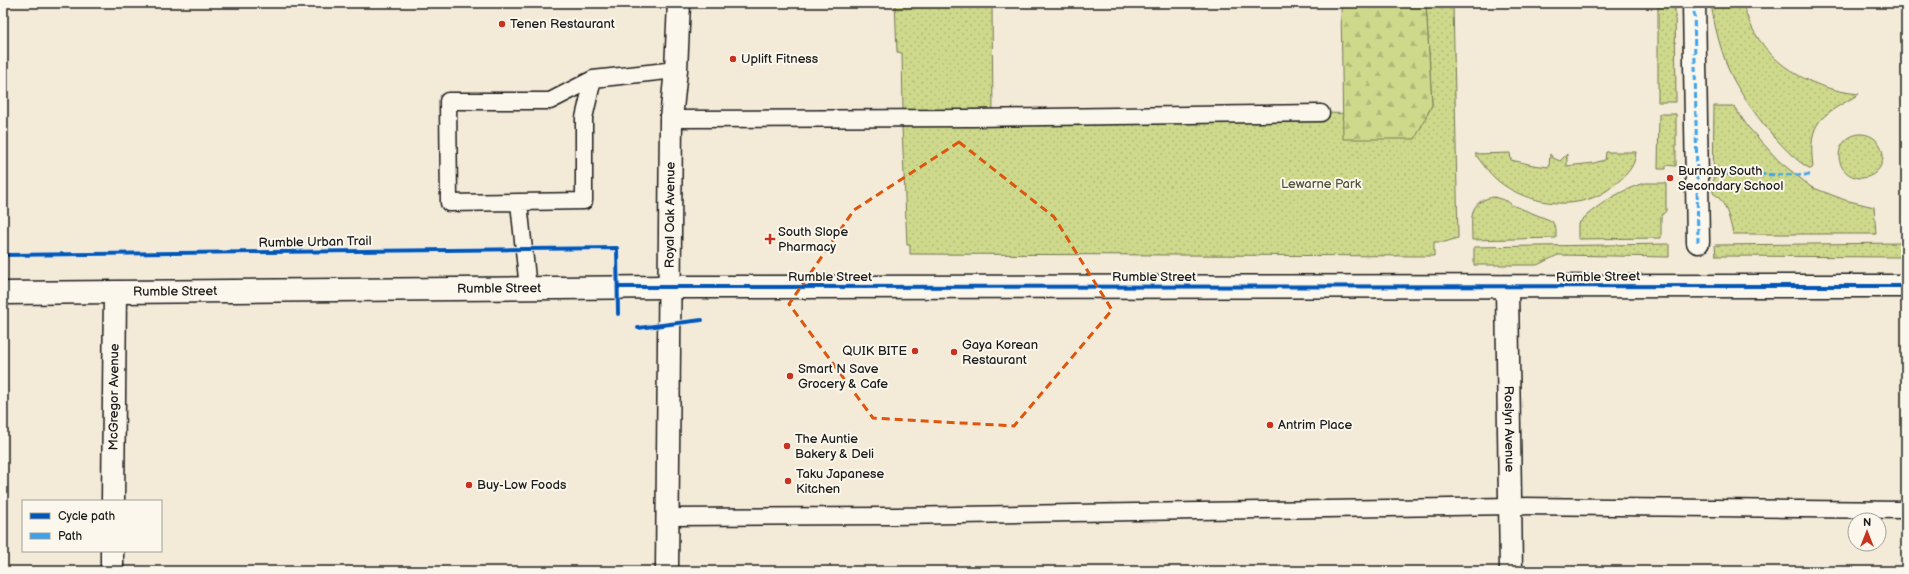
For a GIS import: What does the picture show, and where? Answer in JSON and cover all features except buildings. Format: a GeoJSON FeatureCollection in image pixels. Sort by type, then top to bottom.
{"type":"FeatureCollection","features":[{"type":"Feature","properties":{"kind":"street","name":"Royal Oak Avenue"},"geometry":{"type":"LineString","coordinates":[[667,571],[666,517],[671,119],[676,70],[679,3]]}},
{"type":"Feature","properties":{"kind":"street"},"geometry":{"type":"LineString","coordinates":[[1694,3],[1698,242]]}},
{"type":"Feature","properties":{"kind":"street","name":"Rumble Street"},"geometry":{"type":"LineString","coordinates":[[3,294],[669,287],[1507,288],[1906,286]]}},
{"type":"Feature","properties":{"kind":"street","name":"Roslyn Avenue"},"geometry":{"type":"LineString","coordinates":[[1507,288],[1511,571]]}},
{"type":"Feature","properties":{"kind":"street","name":"McGregor Avenue"},"geometry":{"type":"LineString","coordinates":[[113,500],[115,293]]}},
{"type":"Feature","properties":{"kind":"street"},"geometry":{"type":"LineString","coordinates":[[112,552],[112,571]]}},
{"type":"Feature","properties":{"kind":"lane"},"geometry":{"type":"LineString","coordinates":[[593,79],[584,118],[584,201],[449,203],[448,101],[550,101],[593,79],[676,70]]}},
{"type":"Feature","properties":{"kind":"lane"},"geometry":{"type":"LineString","coordinates":[[671,119],[973,118],[1321,113]]}},
{"type":"Feature","properties":{"kind":"lane"},"geometry":{"type":"LineString","coordinates":[[519,203],[528,288]]}},
{"type":"Feature","properties":{"kind":"lane"},"geometry":{"type":"LineString","coordinates":[[666,517],[895,516],[1511,506],[1906,510]]}},
{"type":"Feature","properties":{"kind":"highlighted area"},"geometry":{"type":"Polygon","coordinates":[[[959,142],[1054,217],[1112,310],[1014,426],[873,418],[789,304],[854,210],[959,142]]]}},
{"type":"Feature","properties":{"kind":"green space","name":"Lewarne Park"},"geometry":{"type":"Polygon","coordinates":[[[895,3],[992,3],[993,118],[1321,113],[1427,115],[1432,105],[1426,3],[1453,3],[1458,238],[1445,242],[1434,242],[1434,256],[910,254],[910,245],[907,245],[902,127],[908,127],[907,110],[903,110],[902,53],[897,52],[895,3]]]}},
{"type":"Feature","properties":{"kind":"green space"},"geometry":{"type":"Polygon","coordinates":[[[1341,3],[1426,3],[1432,105],[1415,139],[1343,139],[1341,3]]]}},
{"type":"Feature","properties":{"kind":"green space"},"geometry":{"type":"Polygon","coordinates":[[[1658,3],[1675,3],[1676,102],[1658,102],[1658,3]]]}},
{"type":"Feature","properties":{"kind":"green space"},"geometry":{"type":"Polygon","coordinates":[[[1711,3],[1743,3],[1759,40],[1771,55],[1786,67],[1802,78],[1820,85],[1839,91],[1859,94],[1820,120],[1815,128],[1813,138],[1813,167],[1811,169],[1788,152],[1776,139],[1742,94],[1725,60],[1711,3]]]}},
{"type":"Feature","properties":{"kind":"green space"},"geometry":{"type":"Polygon","coordinates":[[[1714,106],[1734,106],[1748,127],[1779,161],[1811,187],[1845,200],[1874,207],[1876,234],[1733,234],[1729,217],[1724,206],[1713,193],[1714,106]]]}},
{"type":"Feature","properties":{"kind":"green space"},"geometry":{"type":"Polygon","coordinates":[[[1659,114],[1676,114],[1676,166],[1666,165],[1666,169],[1658,169],[1659,114]]]}},
{"type":"Feature","properties":{"kind":"green space"},"geometry":{"type":"Polygon","coordinates":[[[1857,134],[1865,134],[1877,140],[1883,152],[1883,160],[1877,172],[1865,178],[1857,178],[1845,172],[1839,160],[1839,152],[1845,140],[1857,134]]]}},
{"type":"Feature","properties":{"kind":"green space"},"geometry":{"type":"Polygon","coordinates":[[[1606,152],[1636,152],[1634,163],[1625,175],[1600,195],[1586,200],[1570,203],[1555,203],[1539,200],[1524,196],[1510,189],[1494,177],[1475,154],[1510,153],[1511,160],[1549,167],[1550,154],[1553,158],[1560,161],[1567,154],[1567,166],[1594,163],[1605,160],[1606,152]]]}},
{"type":"Feature","properties":{"kind":"green space"},"geometry":{"type":"Polygon","coordinates":[[[1645,183],[1666,183],[1666,211],[1661,216],[1661,238],[1578,239],[1578,224],[1592,211],[1609,199],[1628,189],[1645,183]]]}},
{"type":"Feature","properties":{"kind":"green space"},"geometry":{"type":"Polygon","coordinates":[[[1494,197],[1507,201],[1512,205],[1552,221],[1556,229],[1556,238],[1472,240],[1472,218],[1475,207],[1479,202],[1494,197]]]}},
{"type":"Feature","properties":{"kind":"green space"},"geometry":{"type":"Polygon","coordinates":[[[1906,243],[1906,257],[1716,256],[1715,245],[1906,243]]]}},
{"type":"Feature","properties":{"kind":"green space"},"geometry":{"type":"Polygon","coordinates":[[[1669,244],[1669,257],[1558,255],[1537,265],[1474,265],[1474,247],[1669,244]]]}},
{"type":"Feature","properties":{"kind":"marked path"},"geometry":{"type":"LineString","coordinates":[[1694,3],[1698,242]]}},
{"type":"Feature","properties":{"kind":"marked path"},"geometry":{"type":"LineString","coordinates":[[1696,174],[1812,175]]}},
{"type":"Feature","properties":{"kind":"cycle path","name":"Rumble Urban Trail"},"geometry":{"type":"LineString","coordinates":[[3,255],[617,248],[618,314]]}},
{"type":"Feature","properties":{"kind":"cycle path"},"geometry":{"type":"LineString","coordinates":[[618,287],[1906,286]]}},
{"type":"Feature","properties":{"kind":"cycle path"},"geometry":{"type":"LineString","coordinates":[[638,328],[702,320]]}},
{"type":"Feature","properties":{"kind":"place","name":"Tenen Restaurant"},"geometry":{"type":"Point","coordinates":[502,24]}},
{"type":"Feature","properties":{"kind":"place","name":"Uplift Fitness"},"geometry":{"type":"Point","coordinates":[733,59]}},
{"type":"Feature","properties":{"kind":"place","name":"Burnaby South Secondary School"},"geometry":{"type":"Point","coordinates":[1670,178]}},
{"type":"Feature","properties":{"kind":"place","name":"South Slope Pharmacy"},"geometry":{"type":"Point","coordinates":[770,239]}},
{"type":"Feature","properties":{"kind":"place","name":"QUIK BITE"},"geometry":{"type":"Point","coordinates":[915,351]}},
{"type":"Feature","properties":{"kind":"place","name":"Gaya Korean Restaurant"},"geometry":{"type":"Point","coordinates":[954,352]}},
{"type":"Feature","properties":{"kind":"place","name":"Smart N Save Grocery & Cafe"},"geometry":{"type":"Point","coordinates":[790,376]}},
{"type":"Feature","properties":{"kind":"place","name":"Antrim Place"},"geometry":{"type":"Point","coordinates":[1270,425]}},
{"type":"Feature","properties":{"kind":"place","name":"The Auntie Bakery & Deli"},"geometry":{"type":"Point","coordinates":[787,446]}},
{"type":"Feature","properties":{"kind":"place","name":"Taku Japanese Kitchen"},"geometry":{"type":"Point","coordinates":[788,481]}},
{"type":"Feature","properties":{"kind":"place","name":"Buy-Low Foods"},"geometry":{"type":"Point","coordinates":[469,485]}}]}
